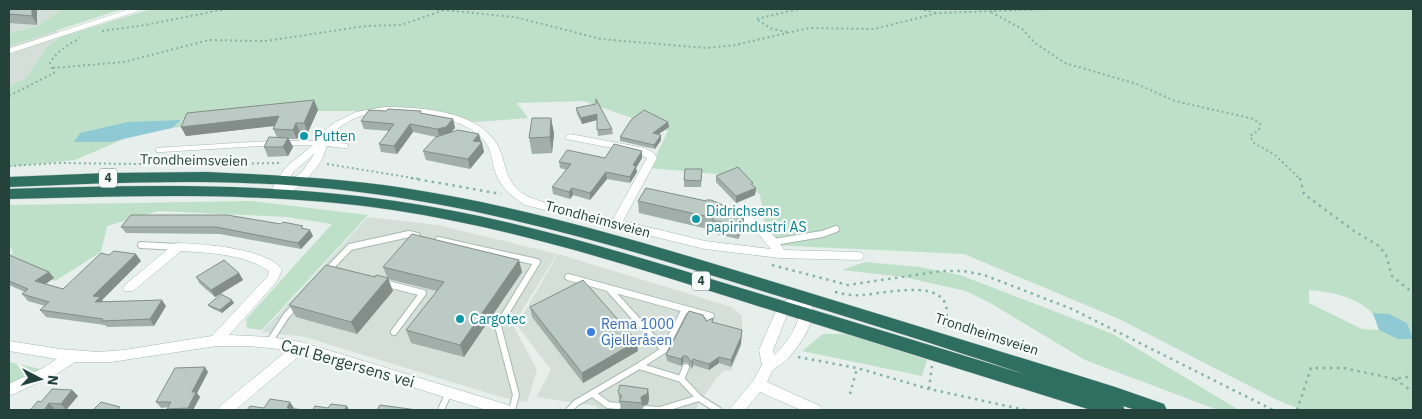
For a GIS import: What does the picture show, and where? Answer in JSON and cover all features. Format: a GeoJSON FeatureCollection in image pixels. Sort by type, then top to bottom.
{"type":"FeatureCollection","features":[{"type":"Feature","properties":{"kind":"highway","name":"Trondheimsveien"},"geometry":{"type":"LineString","coordinates":[[9,182],[153,177],[279,188],[378,203],[503,226],[596,250],[784,307],[806,306],[985,353],[1157,410]]}},
{"type":"Feature","properties":{"kind":"highway","name":"Trondheimsveien"},"geometry":{"type":"LineString","coordinates":[[9,194],[279,188],[299,182],[404,193],[479,208],[613,241],[1116,410]]}},
{"type":"Feature","properties":{"kind":"street"},"geometry":{"type":"LineString","coordinates":[[299,182],[319,156],[322,143],[327,134],[342,122],[354,116],[371,111],[394,110],[435,115],[465,122],[492,144],[499,170],[506,184],[521,198],[529,202],[705,245],[780,254],[858,256]]}},
{"type":"Feature","properties":{"kind":"street"},"geometry":{"type":"LineString","coordinates":[[570,137],[641,150],[652,158],[616,224]]}},
{"type":"Feature","properties":{"kind":"street"},"geometry":{"type":"LineString","coordinates":[[279,188],[301,158],[322,143]]}},
{"type":"Feature","properties":{"kind":"street"},"geometry":{"type":"LineString","coordinates":[[720,211],[752,224],[770,236],[780,254]]}},
{"type":"Feature","properties":{"kind":"street"},"geometry":{"type":"LineString","coordinates":[[129,288],[178,247],[204,248],[257,259],[276,270],[273,278],[216,341]]}},
{"type":"Feature","properties":{"kind":"street"},"geometry":{"type":"LineString","coordinates":[[736,410],[758,385],[769,365],[784,354],[804,325],[806,306]]}},
{"type":"Feature","properties":{"kind":"street"},"geometry":{"type":"LineString","coordinates":[[769,365],[766,350],[784,307]]}},
{"type":"Feature","properties":{"kind":"street","name":"Carl Bergersens vei"},"geometry":{"type":"LineString","coordinates":[[9,346],[71,357],[113,357],[216,341],[270,341],[301,347],[505,410]]}},
{"type":"Feature","properties":{"kind":"street"},"geometry":{"type":"LineString","coordinates":[[224,410],[301,347]]}},
{"type":"Feature","properties":{"kind":"street"},"geometry":{"type":"LineString","coordinates":[[9,390],[50,372],[71,357]]}},
{"type":"Feature","properties":{"kind":"street"},"geometry":{"type":"LineString","coordinates":[[758,385],[815,410]]}},
{"type":"Feature","properties":{"kind":"lane"},"geometry":{"type":"LineString","coordinates":[[9,51],[137,9]]}},
{"type":"Feature","properties":{"kind":"lane"},"geometry":{"type":"LineString","coordinates":[[158,150],[246,144],[322,143],[346,146]]}},
{"type":"Feature","properties":{"kind":"lane"},"geometry":{"type":"LineString","coordinates":[[774,242],[790,238],[826,235],[836,230]]}},
{"type":"Feature","properties":{"kind":"lane"},"geometry":{"type":"LineString","coordinates":[[322,276],[350,247],[409,234],[537,262],[498,326],[516,395],[512,410]]}},
{"type":"Feature","properties":{"kind":"lane"},"geometry":{"type":"LineString","coordinates":[[141,245],[178,247]]}},
{"type":"Feature","properties":{"kind":"lane"},"geometry":{"type":"LineString","coordinates":[[329,270],[338,272]]}},
{"type":"Feature","properties":{"kind":"lane"},"geometry":{"type":"LineString","coordinates":[[568,277],[710,316],[708,323]]}},
{"type":"Feature","properties":{"kind":"lane"},"geometry":{"type":"LineString","coordinates":[[376,281],[423,293],[394,332]]}},
{"type":"Feature","properties":{"kind":"lane"},"geometry":{"type":"LineString","coordinates":[[608,288],[664,350]]}},
{"type":"Feature","properties":{"kind":"lane"},"geometry":{"type":"LineString","coordinates":[[270,341],[286,316],[304,296]]}},
{"type":"Feature","properties":{"kind":"lane"},"geometry":{"type":"LineString","coordinates":[[569,410],[576,403],[664,350],[685,309]]}},
{"type":"Feature","properties":{"kind":"lane"},"geometry":{"type":"LineString","coordinates":[[639,366],[681,378],[699,398],[718,410]]}},
{"type":"Feature","properties":{"kind":"lane"},"geometry":{"type":"LineString","coordinates":[[681,378],[686,368]]}},
{"type":"Feature","properties":{"kind":"lane"},"geometry":{"type":"LineString","coordinates":[[441,410],[450,392]]}},
{"type":"Feature","properties":{"kind":"lane"},"geometry":{"type":"LineString","coordinates":[[593,394],[608,405],[618,406]]}},
{"type":"Feature","properties":{"kind":"lane"},"geometry":{"type":"LineString","coordinates":[[646,409],[659,410],[699,398]]}},
{"type":"Feature","properties":{"kind":"path"},"geometry":{"type":"LineString","coordinates":[[98,32],[226,9]]}},
{"type":"Feature","properties":{"kind":"path"},"geometry":{"type":"LineString","coordinates":[[432,9],[515,17],[602,39],[690,48],[734,45],[809,28],[874,29],[938,13],[1052,9]]}},
{"type":"Feature","properties":{"kind":"path"},"geometry":{"type":"LineString","coordinates":[[788,32],[772,29],[756,19],[799,9]]}},
{"type":"Feature","properties":{"kind":"path"},"geometry":{"type":"LineString","coordinates":[[919,9],[938,13]]}},
{"type":"Feature","properties":{"kind":"path"},"geometry":{"type":"LineString","coordinates":[[53,68],[124,62],[209,40],[266,41],[365,26],[401,25],[443,11]]}},
{"type":"Feature","properties":{"kind":"path"},"geometry":{"type":"LineString","coordinates":[[990,12],[1022,29],[1036,43],[1065,63],[1137,84],[1183,104],[1254,119],[1260,124],[1259,130],[1250,136],[1254,142],[1275,155],[1300,178],[1304,194],[1354,232],[1379,246],[1386,255],[1392,276],[1413,293]]}},
{"type":"Feature","properties":{"kind":"path"},"geometry":{"type":"LineString","coordinates":[[9,96],[49,77],[54,73],[50,63],[60,50],[86,36]]}},
{"type":"Feature","properties":{"kind":"path"},"geometry":{"type":"LineString","coordinates":[[216,164],[290,162]]}},
{"type":"Feature","properties":{"kind":"path"},"geometry":{"type":"LineString","coordinates":[[9,166],[59,163],[149,164]]}},
{"type":"Feature","properties":{"kind":"path"},"geometry":{"type":"LineString","coordinates":[[835,292],[856,296],[914,289],[927,290],[938,296],[946,306],[947,312],[943,332]]}},
{"type":"Feature","properties":{"kind":"path"},"geometry":{"type":"LineString","coordinates":[[784,354],[857,368],[929,389],[1025,410]]}},
{"type":"Feature","properties":{"kind":"path"},"geometry":{"type":"LineString","coordinates":[[929,389],[932,365]]}},
{"type":"Feature","properties":{"kind":"path"},"geometry":{"type":"LineString","coordinates":[[850,394],[857,368]]}},
{"type":"Feature","properties":{"kind":"path"},"geometry":{"type":"LineString","coordinates":[[1297,410],[1312,368],[1344,368],[1395,379],[1413,376]]}},
{"type":"Feature","properties":{"kind":"path"},"geometry":{"type":"LineString","coordinates":[[1395,379],[1413,392]]}},
{"type":"Feature","properties":{"kind":"shaded area"},"geometry":{"type":"Polygon","coordinates":[[[9,9],[63,9],[37,26],[9,33],[9,9]]]}},
{"type":"Feature","properties":{"kind":"shaded area"},"geometry":{"type":"Polygon","coordinates":[[[56,29],[60,37],[46,48],[26,78],[9,86],[9,46],[56,29]]]}},
{"type":"Feature","properties":{"kind":"shaded area"},"geometry":{"type":"Polygon","coordinates":[[[368,217],[438,225],[557,254],[513,325],[537,370],[527,402],[501,397],[305,337],[262,332],[368,217]]]}},
{"type":"Feature","properties":{"kind":"shaded area"},"geometry":{"type":"Polygon","coordinates":[[[558,254],[732,307],[742,316],[742,326],[741,347],[731,371],[725,370],[717,377],[695,410],[598,410],[596,406],[536,397],[551,370],[517,325],[558,254]]]}},
{"type":"Feature","properties":{"kind":"green space"},"geometry":{"type":"Polygon","coordinates":[[[63,9],[122,9],[9,46],[9,33],[37,26],[63,9]]]}},
{"type":"Feature","properties":{"kind":"green space"},"geometry":{"type":"Polygon","coordinates":[[[151,9],[1413,9],[1413,410],[1302,410],[1277,400],[1119,319],[964,254],[769,245],[760,195],[739,176],[650,168],[668,131],[584,101],[517,103],[528,118],[476,122],[460,118],[403,111],[310,111],[140,132],[75,160],[9,167],[9,86],[26,78],[46,48],[60,37],[151,9]],[[1309,290],[1309,303],[1362,329],[1379,330],[1372,314],[1358,302],[1334,294],[1309,290]]]}},
{"type":"Feature","properties":{"kind":"green space"},"geometry":{"type":"Polygon","coordinates":[[[252,201],[368,215],[262,330],[247,328],[246,319],[332,224],[286,217],[158,211],[107,226],[101,252],[55,281],[9,256],[13,253],[9,243],[9,205],[252,201]]]}},
{"type":"Feature","properties":{"kind":"green space"},"geometry":{"type":"Polygon","coordinates":[[[865,262],[920,267],[960,275],[1113,334],[1239,410],[1218,410],[1085,360],[992,304],[966,291],[903,277],[842,270],[865,262]]]}},
{"type":"Feature","properties":{"kind":"green space"},"geometry":{"type":"Polygon","coordinates":[[[823,334],[849,334],[927,360],[922,376],[802,351],[823,334]]]}},
{"type":"Feature","properties":{"kind":"green space"},"geometry":{"type":"Polygon","coordinates":[[[9,362],[45,370],[9,385],[9,362]]]}},
{"type":"Feature","properties":{"kind":"water"},"geometry":{"type":"Polygon","coordinates":[[[181,120],[172,128],[110,142],[74,142],[80,133],[128,122],[181,120]]]}},
{"type":"Feature","properties":{"kind":"water"},"geometry":{"type":"Polygon","coordinates":[[[1373,313],[1389,314],[1407,323],[1413,339],[1398,339],[1379,330],[1373,313]]]}},
{"type":"Feature","properties":{"kind":"building"},"geometry":{"type":"Polygon","coordinates":[[[9,9],[32,9],[32,16],[9,14],[9,9]]]}},
{"type":"Feature","properties":{"kind":"building"},"geometry":{"type":"Polygon","coordinates":[[[596,99],[612,129],[597,130],[597,114],[581,118],[576,108],[596,104],[596,99]]]}},
{"type":"Feature","properties":{"kind":"building"},"geometry":{"type":"Polygon","coordinates":[[[314,100],[304,123],[296,123],[293,130],[273,129],[279,116],[181,127],[187,113],[314,100]]]}},
{"type":"Feature","properties":{"kind":"building"},"geometry":{"type":"Polygon","coordinates":[[[388,109],[421,111],[420,113],[453,119],[446,127],[437,129],[410,124],[394,146],[379,144],[394,124],[361,121],[369,110],[386,111],[388,109]]]}},
{"type":"Feature","properties":{"kind":"building"},"geometry":{"type":"Polygon","coordinates":[[[644,110],[668,122],[653,133],[661,135],[654,145],[620,137],[631,120],[644,110]]]}},
{"type":"Feature","properties":{"kind":"building"},"geometry":{"type":"Polygon","coordinates":[[[532,118],[551,118],[550,137],[529,138],[532,118]]]}},
{"type":"Feature","properties":{"kind":"building"},"geometry":{"type":"Polygon","coordinates":[[[458,130],[479,134],[473,141],[482,142],[468,159],[423,151],[436,137],[458,130]]]}},
{"type":"Feature","properties":{"kind":"building"},"geometry":{"type":"Polygon","coordinates":[[[269,137],[288,138],[283,147],[264,147],[269,137]]]}},
{"type":"Feature","properties":{"kind":"building"},"geometry":{"type":"Polygon","coordinates":[[[614,144],[642,151],[633,165],[636,166],[630,177],[606,172],[590,193],[572,188],[569,192],[552,187],[571,164],[559,162],[567,150],[605,158],[614,144]]]}},
{"type":"Feature","properties":{"kind":"building"},"geometry":{"type":"Polygon","coordinates":[[[738,167],[756,188],[736,196],[716,176],[738,167]]]}},
{"type":"Feature","properties":{"kind":"building"},"geometry":{"type":"Polygon","coordinates":[[[685,169],[702,169],[701,181],[684,180],[685,169]]]}},
{"type":"Feature","properties":{"kind":"building"},"geometry":{"type":"Polygon","coordinates":[[[646,188],[706,201],[711,200],[744,214],[739,226],[712,220],[713,218],[638,201],[646,188]]]}},
{"type":"Feature","properties":{"kind":"building"},"geometry":{"type":"Polygon","coordinates":[[[131,215],[227,215],[281,224],[283,222],[303,226],[301,228],[310,230],[298,243],[216,227],[121,227],[131,215]]]}},
{"type":"Feature","properties":{"kind":"building","name":"Cargotec"},"geometry":{"type":"Polygon","coordinates":[[[412,234],[519,260],[460,345],[406,330],[444,282],[383,267],[412,234]]]}},
{"type":"Feature","properties":{"kind":"building"},"geometry":{"type":"Polygon","coordinates":[[[114,251],[136,254],[93,296],[100,297],[95,302],[162,300],[150,319],[102,321],[103,319],[40,310],[49,302],[22,294],[28,289],[9,281],[9,255],[49,272],[35,281],[63,289],[101,253],[109,255],[114,251]]]}},
{"type":"Feature","properties":{"kind":"building"},"geometry":{"type":"Polygon","coordinates":[[[224,260],[239,273],[211,290],[196,277],[224,260]]]}},
{"type":"Feature","properties":{"kind":"building"},"geometry":{"type":"Polygon","coordinates":[[[326,265],[375,277],[376,275],[388,278],[351,322],[289,305],[326,265]]]}},
{"type":"Feature","properties":{"kind":"building"},"geometry":{"type":"Polygon","coordinates":[[[583,280],[637,341],[582,373],[530,307],[583,280]]]}},
{"type":"Feature","properties":{"kind":"building"},"geometry":{"type":"Polygon","coordinates":[[[221,294],[232,300],[220,310],[208,305],[221,294]]]}},
{"type":"Feature","properties":{"kind":"building"},"geometry":{"type":"Polygon","coordinates":[[[689,311],[703,315],[706,321],[713,318],[712,322],[742,330],[731,360],[719,357],[709,364],[693,359],[692,363],[687,356],[683,356],[681,359],[666,355],[689,311]]]}},
{"type":"Feature","properties":{"kind":"building"},"geometry":{"type":"Polygon","coordinates":[[[205,367],[192,392],[196,392],[188,408],[167,409],[171,402],[156,402],[175,368],[205,367]]]}},
{"type":"Feature","properties":{"kind":"building"},"geometry":{"type":"Polygon","coordinates":[[[620,385],[648,389],[647,394],[641,397],[642,403],[619,401],[622,396],[618,392],[620,385]]]}},
{"type":"Feature","properties":{"kind":"building"},"geometry":{"type":"Polygon","coordinates":[[[52,389],[72,390],[61,404],[49,403],[44,410],[30,410],[38,401],[41,402],[52,389]]]}},
{"type":"Feature","properties":{"kind":"building"},"geometry":{"type":"Polygon","coordinates":[[[270,399],[290,402],[287,408],[304,410],[247,410],[250,406],[264,408],[270,399]]]}},
{"type":"Feature","properties":{"kind":"building"},"geometry":{"type":"Polygon","coordinates":[[[101,402],[120,407],[118,410],[93,410],[101,402]]]}},
{"type":"Feature","properties":{"kind":"building"},"geometry":{"type":"Polygon","coordinates":[[[331,404],[347,406],[344,410],[313,410],[315,406],[328,408],[331,404]]]}},
{"type":"Feature","properties":{"kind":"building"},"geometry":{"type":"Polygon","coordinates":[[[380,405],[417,410],[377,410],[380,405]]]}},
{"type":"Feature","properties":{"kind":"place","name":"Putten"},"geometry":{"type":"Point","coordinates":[304,136]}},
{"type":"Feature","properties":{"kind":"place","name":"Didrichsens papirindustri AS"},"geometry":{"type":"Point","coordinates":[696,219]}},
{"type":"Feature","properties":{"kind":"place","name":"Cargotec"},"geometry":{"type":"Point","coordinates":[460,319]}},
{"type":"Feature","properties":{"kind":"place","name":"Rema 1000 Gjelleråsen"},"geometry":{"type":"Point","coordinates":[591,332]}}]}
